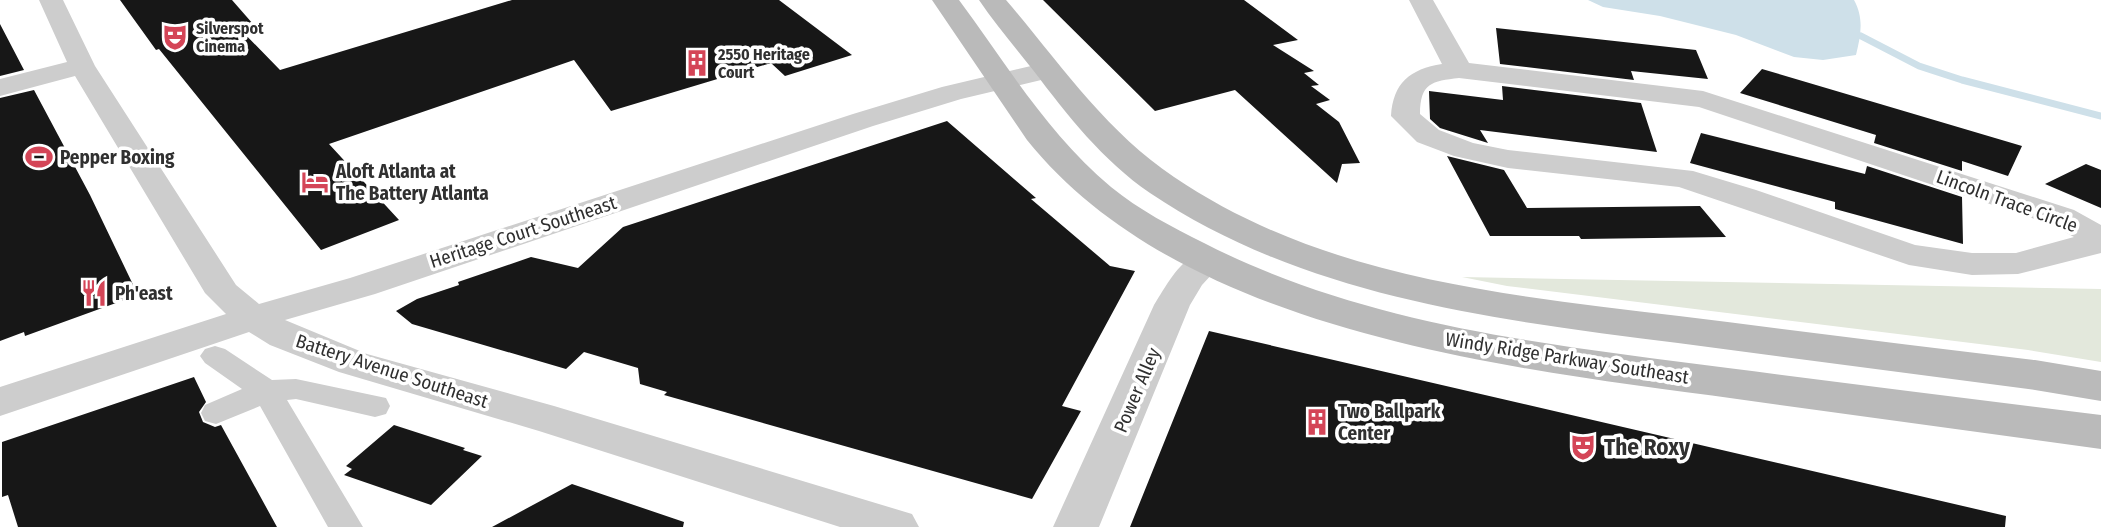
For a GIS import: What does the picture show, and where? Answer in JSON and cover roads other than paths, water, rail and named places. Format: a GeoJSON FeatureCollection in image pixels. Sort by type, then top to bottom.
{"type":"FeatureCollection","features":[{"type":"Feature","properties":{"kind":"main road","name":"Windy Ridge Parkway Southeast"},"geometry":{"type":"LineString","coordinates":[[945,0],[1000,81],[1054,151],[1087,184],[1132,217],[1208,260],[1339,313],[1492,350],[2101,432]]}},
{"type":"Feature","properties":{"kind":"main road","name":"Windy Ridge Parkway Southeast"},"geometry":{"type":"LineString","coordinates":[[992,0],[1116,149],[1147,174],[1199,208],[1256,236],[1314,258],[1449,298],[1514,309],[2035,375],[2101,386]]}},
{"type":"Feature","properties":{"kind":"street","name":"Battery Avenue Southeast"},"geometry":{"type":"LineString","coordinates":[[51,0],[82,66],[223,293],[253,318],[297,343],[353,363],[554,421],[896,527]]}},
{"type":"Feature","properties":{"kind":"street"},"geometry":{"type":"LineString","coordinates":[[1421,0],[1459,70]]}},
{"type":"Feature","properties":{"kind":"street"},"geometry":{"type":"LineString","coordinates":[[0,88],[82,66]]}},
{"type":"Feature","properties":{"kind":"street","name":"Heritage Court Southeast"},"geometry":{"type":"LineString","coordinates":[[0,402],[253,318],[375,282],[863,120],[1048,70]]}},
{"type":"Feature","properties":{"kind":"street","name":"Lincoln Trace Circle"},"geometry":{"type":"LineString","coordinates":[[1459,70],[1703,99],[2062,216],[2091,233],[2095,240],[2089,247],[2070,248],[2018,263],[1972,264],[1909,256],[1745,197],[1682,178],[1507,159],[1465,150],[1427,136],[1405,116],[1405,96],[1415,83],[1434,72],[1459,70]]}},
{"type":"Feature","properties":{"kind":"street","name":"Power Alley"},"geometry":{"type":"LineString","coordinates":[[1076,527],[1172,305],[1188,279],[1208,260]]}},
{"type":"Feature","properties":{"kind":"street"},"geometry":{"type":"LineString","coordinates":[[215,356],[265,391],[346,527]]}},
{"type":"Feature","properties":{"kind":"street"},"geometry":{"type":"LineString","coordinates":[[216,413],[265,391],[296,389],[375,406]]}},
{"type":"Feature","properties":{"kind":"waterway"},"geometry":{"type":"LineString","coordinates":[[1861,36],[1919,66],[1962,80],[2101,116]]}},
{"type":"Feature","properties":{"kind":"place","name":"Silverspot Cinema"},"geometry":{"type":"Point","coordinates":[175,37]}},
{"type":"Feature","properties":{"kind":"place","name":"2550 Heritage Court"},"geometry":{"type":"Point","coordinates":[697,63]}},
{"type":"Feature","properties":{"kind":"place","name":"Pepper Boxing"},"geometry":{"type":"Point","coordinates":[39,157]}},
{"type":"Feature","properties":{"kind":"place","name":"Aloft Atlanta at The Battery Atlanta"},"geometry":{"type":"Point","coordinates":[315,182]}},
{"type":"Feature","properties":{"kind":"place","name":"Ph'east"},"geometry":{"type":"Point","coordinates":[94,293]}},
{"type":"Feature","properties":{"kind":"place","name":"Two Ballpark Center"},"geometry":{"type":"Point","coordinates":[1317,422]}},
{"type":"Feature","properties":{"kind":"place","name":"The Roxy"},"geometry":{"type":"Point","coordinates":[1583,447]}}]}
